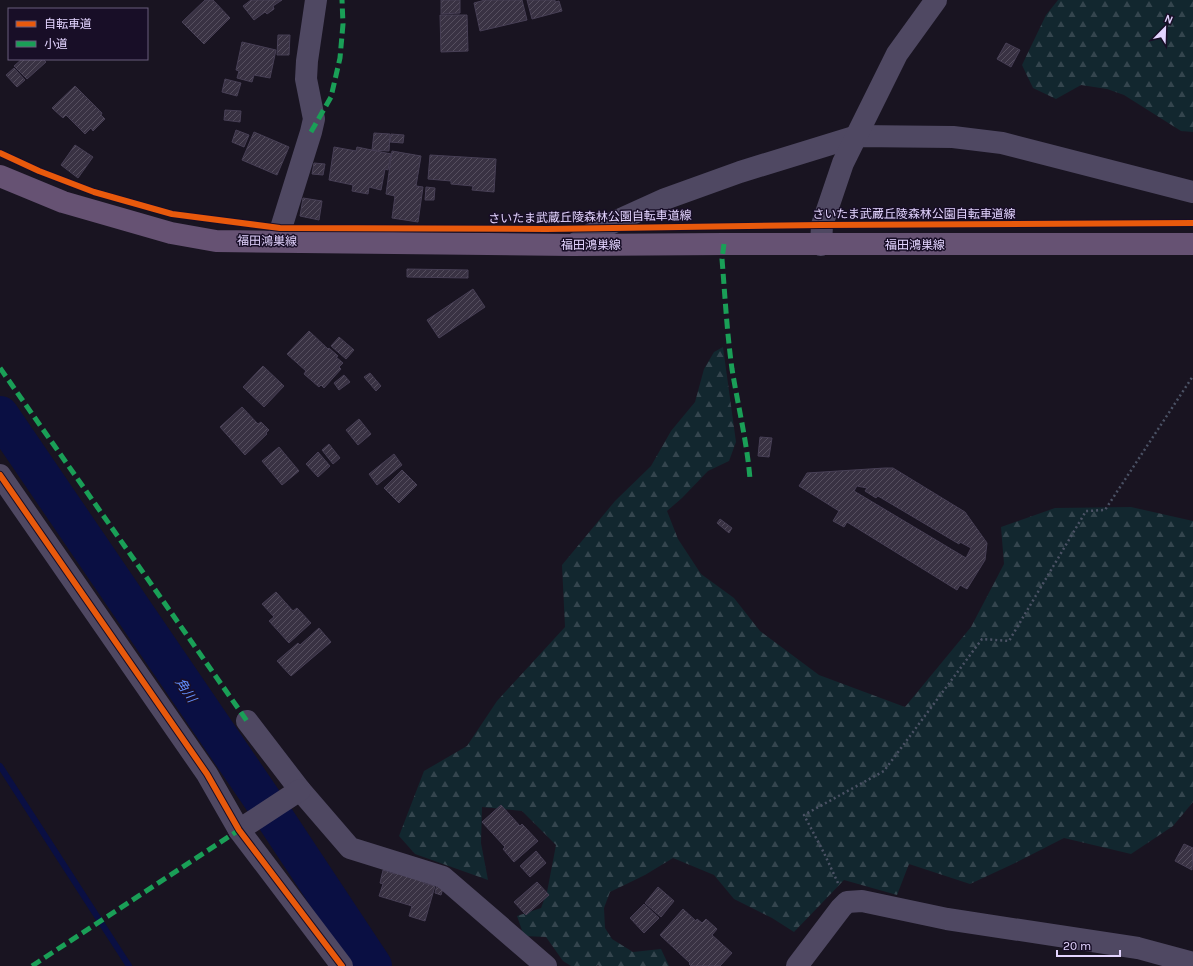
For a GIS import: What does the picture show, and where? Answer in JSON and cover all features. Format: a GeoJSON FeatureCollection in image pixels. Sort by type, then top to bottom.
{"type":"FeatureCollection","features":[{"type":"Feature","properties":{"kind":"main road","name":"福田鴻巣線"},"geometry":{"type":"LineString","coordinates":[[0,176],[63,202],[171,233],[216,241],[573,245],[1193,244]]}},
{"type":"Feature","properties":{"kind":"street"},"geometry":{"type":"LineString","coordinates":[[277,242],[314,119],[306,79],[307,61],[316,0]]}},
{"type":"Feature","properties":{"kind":"street"},"geometry":{"type":"LineString","coordinates":[[821,245],[822,225],[844,163],[897,54],[936,0]]}},
{"type":"Feature","properties":{"kind":"street"},"geometry":{"type":"LineString","coordinates":[[573,245],[602,228],[665,199],[740,172],[857,136],[954,137],[1002,143],[1193,192]]}},
{"type":"Feature","properties":{"kind":"street"},"geometry":{"type":"LineString","coordinates":[[0,475],[207,774],[239,830],[342,966]]}},
{"type":"Feature","properties":{"kind":"street"},"geometry":{"type":"LineString","coordinates":[[246,721],[300,790],[350,848],[443,877],[546,966]]}},
{"type":"Feature","properties":{"kind":"street"},"geometry":{"type":"LineString","coordinates":[[239,830],[300,790]]}},
{"type":"Feature","properties":{"kind":"street"},"geometry":{"type":"LineString","coordinates":[[797,966],[847,902],[862,901],[947,919],[1138,948],[1193,963]]}},
{"type":"Feature","properties":{"kind":"path"},"geometry":{"type":"LineString","coordinates":[[847,902],[804,815],[884,771],[982,639],[1009,641],[1086,511],[1105,510],[1193,376]]}},
{"type":"Feature","properties":{"kind":"green space"},"geometry":{"type":"Polygon","coordinates":[[[1058,0],[1193,0],[1193,132],[1181,131],[1124,95],[1107,89],[1081,85],[1056,99],[1033,88],[1022,65],[1046,15],[1058,0]]]}},
{"type":"Feature","properties":{"kind":"green space"},"geometry":{"type":"Polygon","coordinates":[[[723,347],[736,442],[729,461],[708,471],[667,511],[678,539],[701,574],[734,598],[760,631],[819,675],[905,707],[971,627],[1004,564],[1001,527],[1055,508],[1131,507],[1193,521],[1193,802],[1173,826],[1131,854],[1064,838],[970,884],[909,864],[897,895],[844,880],[794,932],[772,918],[734,899],[714,875],[673,858],[645,875],[610,892],[604,908],[605,928],[612,939],[633,952],[661,949],[669,966],[571,966],[563,961],[546,937],[524,936],[517,916],[541,908],[547,892],[556,845],[522,811],[482,807],[481,843],[488,880],[415,854],[399,836],[424,771],[467,746],[497,701],[565,627],[562,565],[615,501],[651,466],[671,431],[695,402],[704,369],[714,352],[723,347]]]}},
{"type":"Feature","properties":{"kind":"building"},"geometry":{"type":"Polygon","coordinates":[[[205,0],[213,0],[230,18],[204,44],[182,22],[205,0]]]}},
{"type":"Feature","properties":{"kind":"building"},"geometry":{"type":"Polygon","coordinates":[[[251,0],[282,0],[273,6],[274,9],[267,14],[265,12],[254,20],[243,6],[251,0]]]}},
{"type":"Feature","properties":{"kind":"building"},"geometry":{"type":"Polygon","coordinates":[[[441,0],[460,0],[460,13],[441,14],[441,0]]]}},
{"type":"Feature","properties":{"kind":"building"},"geometry":{"type":"Polygon","coordinates":[[[485,0],[522,0],[527,20],[480,31],[474,3],[485,0]]]}},
{"type":"Feature","properties":{"kind":"building"},"geometry":{"type":"Polygon","coordinates":[[[527,0],[559,1],[562,11],[532,19],[527,0]]]}},
{"type":"Feature","properties":{"kind":"building"},"geometry":{"type":"Polygon","coordinates":[[[440,15],[467,15],[468,51],[441,52],[440,15]]]}},
{"type":"Feature","properties":{"kind":"building"},"geometry":{"type":"Polygon","coordinates":[[[278,35],[290,35],[289,55],[277,55],[278,35]]]}},
{"type":"Feature","properties":{"kind":"building"},"geometry":{"type":"Polygon","coordinates":[[[242,42],[276,50],[270,78],[254,75],[252,82],[237,78],[239,71],[236,70],[242,42]]]}},
{"type":"Feature","properties":{"kind":"building"},"geometry":{"type":"Polygon","coordinates":[[[1006,43],[1020,50],[1011,67],[997,59],[1006,43]]]}},
{"type":"Feature","properties":{"kind":"building"},"geometry":{"type":"Polygon","coordinates":[[[21,60],[44,60],[46,62],[27,79],[14,66],[21,60]]]}},
{"type":"Feature","properties":{"kind":"building"},"geometry":{"type":"Polygon","coordinates":[[[14,68],[25,80],[17,87],[6,75],[14,68]]]}},
{"type":"Feature","properties":{"kind":"building"},"geometry":{"type":"Polygon","coordinates":[[[225,79],[241,83],[237,96],[222,92],[225,79]]]}},
{"type":"Feature","properties":{"kind":"building"},"geometry":{"type":"Polygon","coordinates":[[[75,86],[102,113],[101,115],[105,119],[93,131],[91,128],[85,134],[66,115],[63,118],[52,108],[75,86]]]}},
{"type":"Feature","properties":{"kind":"building"},"geometry":{"type":"Polygon","coordinates":[[[225,110],[241,111],[240,122],[224,120],[225,110]]]}},
{"type":"Feature","properties":{"kind":"building"},"geometry":{"type":"Polygon","coordinates":[[[236,130],[249,135],[244,147],[232,142],[236,130]]]}},
{"type":"Feature","properties":{"kind":"building"},"geometry":{"type":"Polygon","coordinates":[[[254,132],[289,147],[277,175],[242,160],[254,132]]]}},
{"type":"Feature","properties":{"kind":"building"},"geometry":{"type":"Polygon","coordinates":[[[374,133],[390,134],[389,151],[372,150],[374,133]]]}},
{"type":"Feature","properties":{"kind":"building"},"geometry":{"type":"Polygon","coordinates":[[[391,134],[404,135],[403,143],[390,142],[391,134]]]}},
{"type":"Feature","properties":{"kind":"building"},"geometry":{"type":"Polygon","coordinates":[[[75,145],[93,157],[78,178],[61,165],[75,145]]]}},
{"type":"Feature","properties":{"kind":"building"},"geometry":{"type":"Polygon","coordinates":[[[334,147],[356,151],[357,147],[391,154],[388,170],[385,169],[381,190],[369,187],[368,194],[352,191],[353,185],[329,180],[334,147]]]}},
{"type":"Feature","properties":{"kind":"building"},"geometry":{"type":"Polygon","coordinates":[[[392,151],[421,156],[416,186],[423,187],[418,222],[392,218],[395,196],[386,194],[392,151]]]}},
{"type":"Feature","properties":{"kind":"building"},"geometry":{"type":"Polygon","coordinates":[[[430,155],[496,159],[494,192],[472,190],[473,186],[451,184],[451,181],[428,179],[430,155]]]}},
{"type":"Feature","properties":{"kind":"building"},"geometry":{"type":"Polygon","coordinates":[[[314,163],[325,164],[323,175],[312,174],[314,163]]]}},
{"type":"Feature","properties":{"kind":"building"},"geometry":{"type":"Polygon","coordinates":[[[426,187],[435,188],[434,200],[425,200],[426,187]]]}},
{"type":"Feature","properties":{"kind":"building"},"geometry":{"type":"Polygon","coordinates":[[[303,198],[322,201],[319,220],[300,216],[303,198]]]}},
{"type":"Feature","properties":{"kind":"building"},"geometry":{"type":"Polygon","coordinates":[[[407,269],[468,270],[468,278],[407,277],[407,269]]]}},
{"type":"Feature","properties":{"kind":"building"},"geometry":{"type":"Polygon","coordinates":[[[473,289],[485,307],[439,338],[427,320],[473,289]]]}},
{"type":"Feature","properties":{"kind":"building"},"geometry":{"type":"Polygon","coordinates":[[[309,331],[328,349],[329,348],[338,356],[336,357],[343,363],[339,367],[341,369],[324,388],[321,385],[319,387],[304,374],[306,371],[287,354],[309,331]]]}},
{"type":"Feature","properties":{"kind":"building"},"geometry":{"type":"Polygon","coordinates":[[[339,337],[354,350],[346,359],[331,346],[339,337]]]}},
{"type":"Feature","properties":{"kind":"building"},"geometry":{"type":"Polygon","coordinates":[[[263,366],[284,386],[264,407],[243,387],[263,366]]]}},
{"type":"Feature","properties":{"kind":"building"},"geometry":{"type":"Polygon","coordinates":[[[370,373],[381,386],[376,391],[364,377],[370,373]]]}},
{"type":"Feature","properties":{"kind":"building"},"geometry":{"type":"Polygon","coordinates":[[[344,375],[350,382],[339,390],[334,383],[344,375]]]}},
{"type":"Feature","properties":{"kind":"building"},"geometry":{"type":"Polygon","coordinates":[[[242,407],[258,424],[261,422],[269,430],[266,433],[267,434],[245,455],[220,427],[242,407]]]}},
{"type":"Feature","properties":{"kind":"building"},"geometry":{"type":"Polygon","coordinates":[[[359,419],[371,434],[358,445],[346,430],[359,419]]]}},
{"type":"Feature","properties":{"kind":"building"},"geometry":{"type":"Polygon","coordinates":[[[760,437],[772,438],[769,457],[758,456],[760,437]]]}},
{"type":"Feature","properties":{"kind":"building"},"geometry":{"type":"Polygon","coordinates":[[[329,444],[340,458],[333,464],[322,450],[329,444]]]}},
{"type":"Feature","properties":{"kind":"building"},"geometry":{"type":"Polygon","coordinates":[[[279,447],[299,471],[282,485],[262,461],[279,447]]]}},
{"type":"Feature","properties":{"kind":"building"},"geometry":{"type":"Polygon","coordinates":[[[318,452],[330,466],[318,477],[306,464],[318,452]]]}},
{"type":"Feature","properties":{"kind":"building"},"geometry":{"type":"Polygon","coordinates":[[[394,454],[402,465],[377,485],[369,474],[394,454]]]}},
{"type":"Feature","properties":{"kind":"building"},"geometry":{"type":"Polygon","coordinates":[[[893,468],[965,512],[987,543],[985,560],[967,589],[960,585],[957,590],[847,522],[844,527],[833,521],[839,511],[799,486],[807,473],[893,468]],[[857,486],[854,491],[966,558],[971,548],[960,542],[959,544],[878,496],[876,498],[865,491],[867,488],[857,486]]]}},
{"type":"Feature","properties":{"kind":"building"},"geometry":{"type":"Polygon","coordinates":[[[402,470],[417,485],[399,503],[384,488],[402,470]]]}},
{"type":"Feature","properties":{"kind":"building"},"geometry":{"type":"Polygon","coordinates":[[[720,519],[732,528],[729,533],[717,523],[720,519]]]}},
{"type":"Feature","properties":{"kind":"building"},"geometry":{"type":"Polygon","coordinates":[[[276,592],[293,611],[297,608],[311,623],[289,643],[269,621],[274,617],[262,604],[276,592]]]}},
{"type":"Feature","properties":{"kind":"building"},"geometry":{"type":"Polygon","coordinates":[[[319,628],[331,642],[291,676],[277,661],[298,643],[300,645],[319,628]]]}},
{"type":"Feature","properties":{"kind":"building"},"geometry":{"type":"Polygon","coordinates":[[[501,805],[520,826],[522,824],[538,841],[514,862],[503,849],[505,847],[482,822],[501,805]]]}},
{"type":"Feature","properties":{"kind":"building"},"geometry":{"type":"Polygon","coordinates":[[[1184,844],[1193,848],[1192,870],[1175,861],[1184,844]]]}},
{"type":"Feature","properties":{"kind":"building"},"geometry":{"type":"Polygon","coordinates":[[[536,851],[546,863],[530,877],[520,866],[536,851]]]}},
{"type":"Feature","properties":{"kind":"building"},"geometry":{"type":"Polygon","coordinates":[[[383,870],[395,874],[396,872],[424,881],[423,883],[435,886],[425,921],[409,916],[412,906],[379,896],[383,884],[380,883],[383,870]]]}},
{"type":"Feature","properties":{"kind":"building"},"geometry":{"type":"Polygon","coordinates":[[[537,882],[549,895],[526,915],[514,902],[537,882]]]}},
{"type":"Feature","properties":{"kind":"building"},"geometry":{"type":"Polygon","coordinates":[[[437,884],[444,885],[441,895],[435,893],[437,884]]]}},
{"type":"Feature","properties":{"kind":"building"},"geometry":{"type":"Polygon","coordinates":[[[658,887],[674,901],[661,917],[645,903],[658,887]]]}},
{"type":"Feature","properties":{"kind":"building"},"geometry":{"type":"Polygon","coordinates":[[[644,904],[659,918],[644,933],[630,918],[644,904]]]}},
{"type":"Feature","properties":{"kind":"building"},"geometry":{"type":"Polygon","coordinates":[[[683,909],[696,921],[697,919],[702,923],[706,919],[717,929],[712,935],[732,953],[720,966],[691,966],[689,964],[690,963],[660,935],[683,909]]]}},
{"type":"Feature","properties":{"kind":"waterway","name":"角川"},"geometry":{"type":"LineString","coordinates":[[0,415],[275,818],[373,966]]}},
{"type":"Feature","properties":{"kind":"waterway"},"geometry":{"type":"LineString","coordinates":[[0,766],[129,966]]}},
{"type":"Feature","properties":{"kind":"marked path"},"geometry":{"type":"LineString","coordinates":[[311,132],[331,97],[340,58],[343,24],[342,0]]}},
{"type":"Feature","properties":{"kind":"marked path"},"geometry":{"type":"LineString","coordinates":[[724,244],[722,259],[729,342],[732,369],[747,451],[750,479]]}},
{"type":"Feature","properties":{"kind":"marked path"},"geometry":{"type":"LineString","coordinates":[[0,368],[247,721]]}},
{"type":"Feature","properties":{"kind":"marked path"},"geometry":{"type":"LineString","coordinates":[[32,966],[239,830]]}},
{"type":"Feature","properties":{"kind":"cycle path","name":"さいたま武蔵丘陵森林公園自転車道線"},"geometry":{"type":"LineString","coordinates":[[0,153],[39,171],[94,192],[172,214],[280,228],[547,229],[822,225],[1193,223]]}},
{"type":"Feature","properties":{"kind":"cycle path"},"geometry":{"type":"LineString","coordinates":[[0,475],[207,774],[239,830],[342,966]]}}]}
